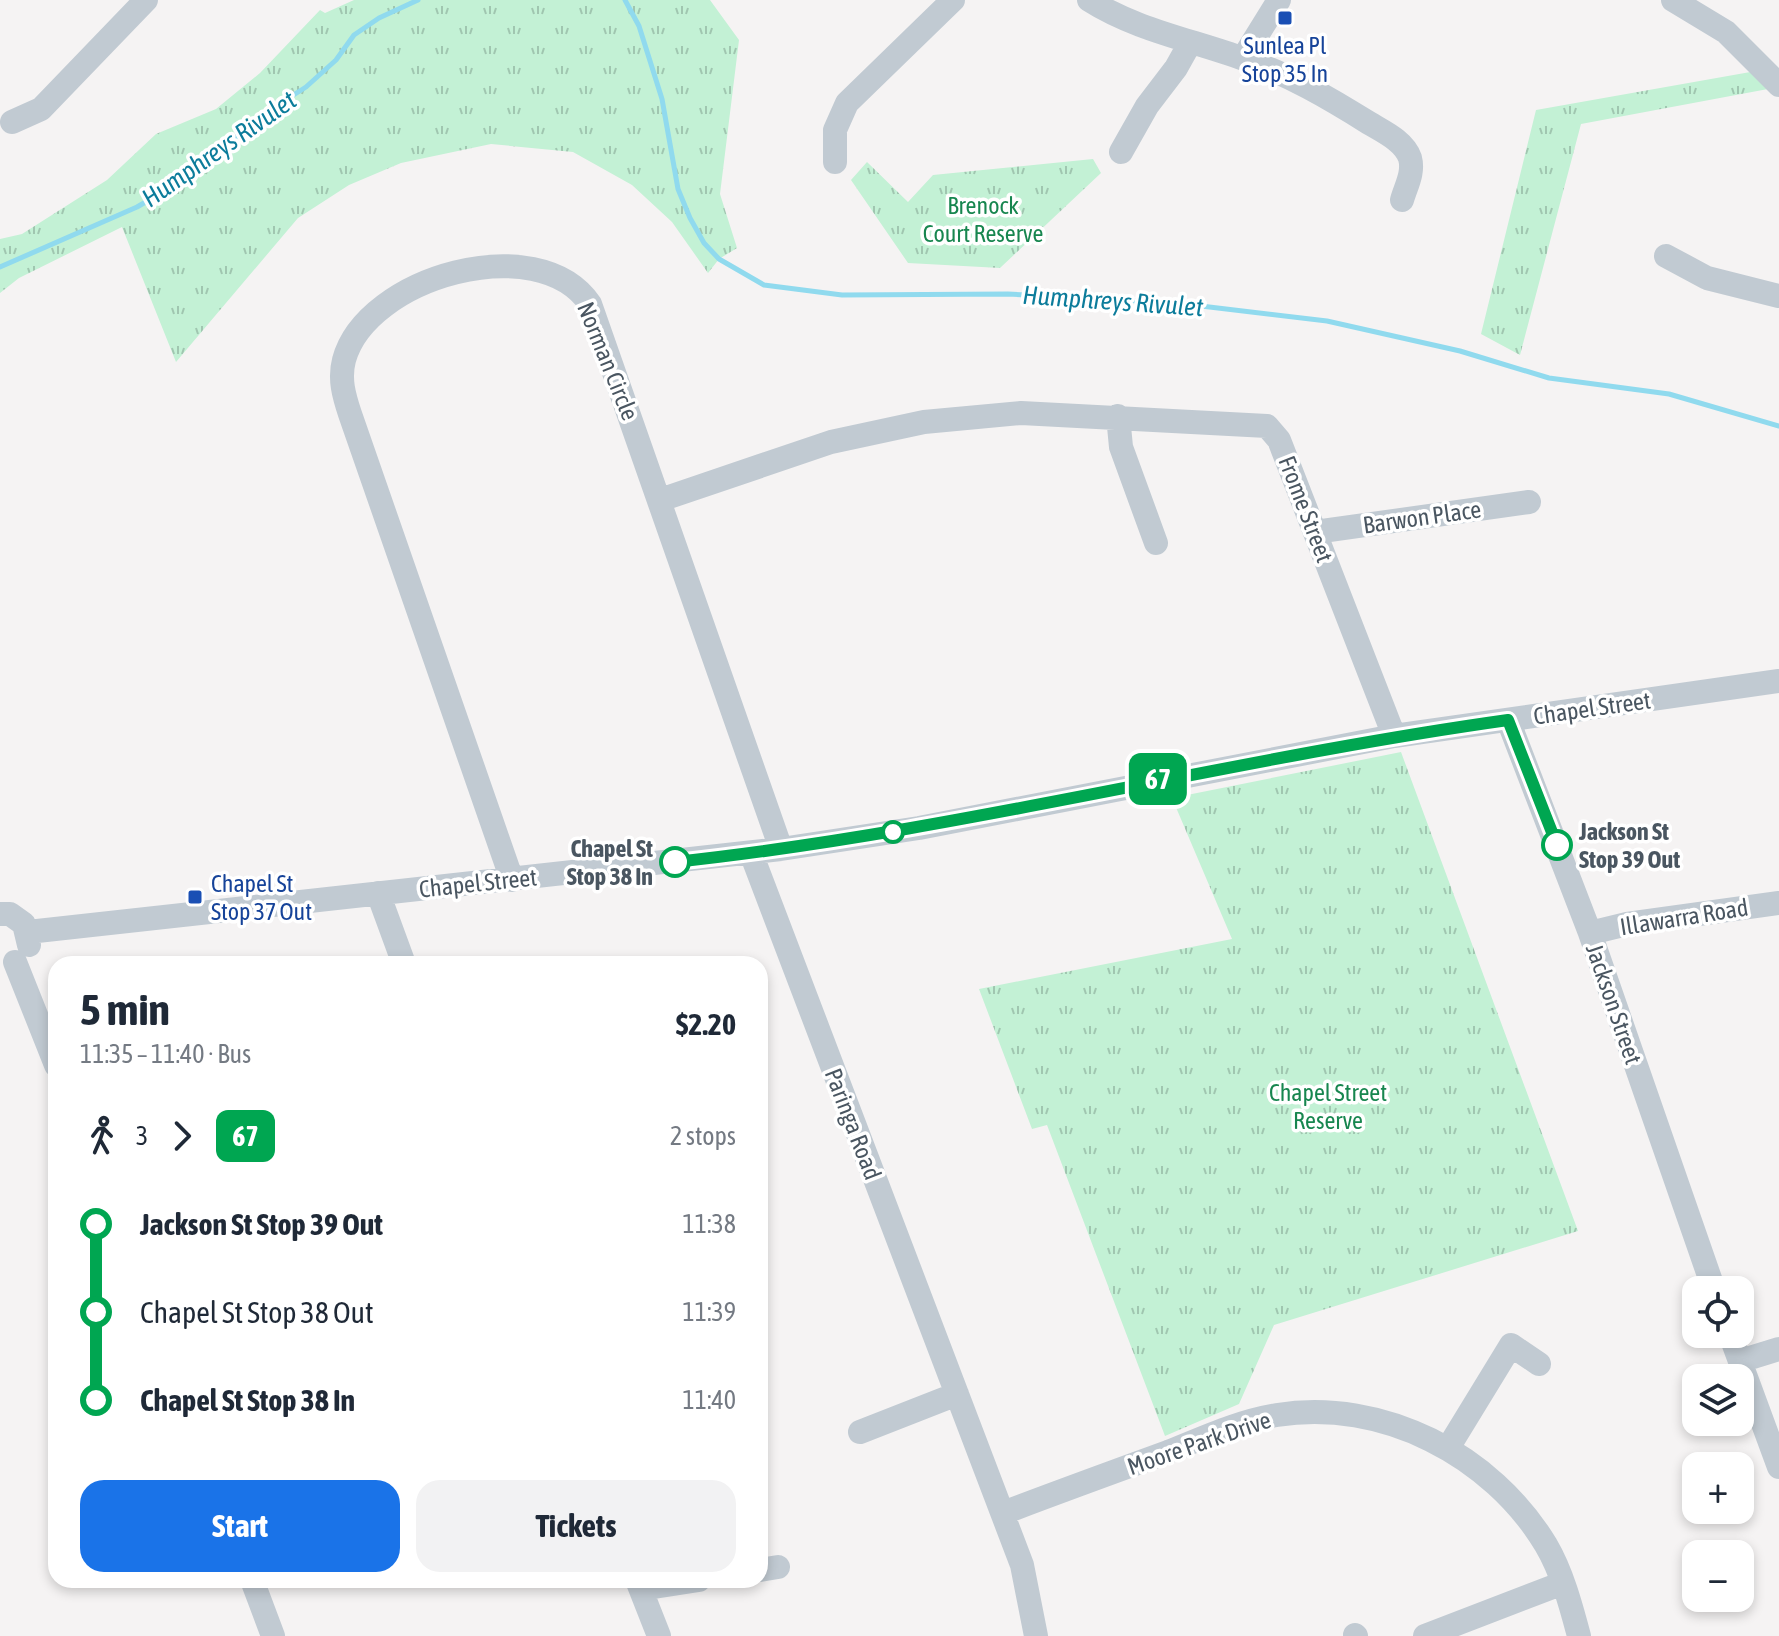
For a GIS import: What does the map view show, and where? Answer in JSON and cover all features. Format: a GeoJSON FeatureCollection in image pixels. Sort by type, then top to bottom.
{"type":"FeatureCollection","features":[{"type":"Feature","properties":{"kind":"street"},"geometry":{"type":"LineString","coordinates":[[12,122],[41,109],[146,0]]}},
{"type":"Feature","properties":{"kind":"street"},"geometry":{"type":"LineString","coordinates":[[835,162],[835,130],[847,103],[953,0]]}},
{"type":"Feature","properties":{"kind":"street"},"geometry":{"type":"LineString","coordinates":[[1089,0],[1105,10],[1190,43],[1243,58],[1322,94],[1394,138],[1410,160],[1411,172],[1402,200]]}},
{"type":"Feature","properties":{"kind":"street"},"geometry":{"type":"LineString","coordinates":[[1243,58],[1279,0]]}},
{"type":"Feature","properties":{"kind":"street"},"geometry":{"type":"LineString","coordinates":[[1673,0],[1726,32],[1779,85]]}},
{"type":"Feature","properties":{"kind":"street"},"geometry":{"type":"LineString","coordinates":[[1121,152],[1190,43]]}},
{"type":"Feature","properties":{"kind":"street"},"geometry":{"type":"LineString","coordinates":[[1666,256],[1707,278],[1779,296]]}},
{"type":"Feature","properties":{"kind":"street","name":"Norman Circle"},"geometry":{"type":"LineString","coordinates":[[512,880],[344,395],[344,359],[364,326],[400,297],[448,275],[504,266],[527,266],[558,274],[582,293],[597,319],[781,849]]}},
{"type":"Feature","properties":{"kind":"street","name":"Frome Street"},"geometry":{"type":"LineString","coordinates":[[660,500],[831,442],[924,422],[1021,413],[1267,426],[1279,440],[1394,736]]}},
{"type":"Feature","properties":{"kind":"street"},"geometry":{"type":"LineString","coordinates":[[1118,416],[1121,447],[1156,543]]}},
{"type":"Feature","properties":{"kind":"street","name":"Barwon Place"},"geometry":{"type":"LineString","coordinates":[[1315,532],[1529,502]]}},
{"type":"Feature","properties":{"kind":"street","name":"Chapel Street"},"geometry":{"type":"LineString","coordinates":[[28,932],[781,849],[919,828],[1394,736],[1779,681]]}},
{"type":"Feature","properties":{"kind":"street","name":"Jackson Street"},"geometry":{"type":"LineString","coordinates":[[1508,720],[1590,933],[1709,1276]]}},
{"type":"Feature","properties":{"kind":"street","name":"Paringa Road"},"geometry":{"type":"LineString","coordinates":[[751,853],[1003,1513],[1031,1596],[1036,1636]]}},
{"type":"Feature","properties":{"kind":"street"},"geometry":{"type":"LineString","coordinates":[[378,893],[401,956]]}},
{"type":"Feature","properties":{"kind":"street","name":"Illawarra Road"},"geometry":{"type":"LineString","coordinates":[[1590,933],[1627,924],[1779,903]]}},
{"type":"Feature","properties":{"kind":"street"},"geometry":{"type":"LineString","coordinates":[[0,914],[18,918],[28,932],[26,952],[8,963],[48,1048]]}},
{"type":"Feature","properties":{"kind":"street"},"geometry":{"type":"LineString","coordinates":[[1448,1448],[1504,1341],[1539,1364]]}},
{"type":"Feature","properties":{"kind":"street"},"geometry":{"type":"LineString","coordinates":[[1735,1348],[1779,1467]]}},
{"type":"Feature","properties":{"kind":"street"},"geometry":{"type":"LineString","coordinates":[[1740,1361],[1779,1349]]}},
{"type":"Feature","properties":{"kind":"street"},"geometry":{"type":"LineString","coordinates":[[860,1432],[957,1394]]}},
{"type":"Feature","properties":{"kind":"street","name":"Moore Park Drive"},"geometry":{"type":"LineString","coordinates":[[1003,1513],[1229,1428],[1277,1415],[1334,1413],[1367,1418],[1397,1426],[1448,1448],[1501,1489],[1526,1516],[1547,1547],[1563,1583],[1579,1636]]}},
{"type":"Feature","properties":{"kind":"street"},"geometry":{"type":"LineString","coordinates":[[1425,1636],[1563,1583]]}},
{"type":"Feature","properties":{"kind":"street"},"geometry":{"type":"LineString","coordinates":[[255,1588],[273,1636]]}},
{"type":"Feature","properties":{"kind":"street"},"geometry":{"type":"LineString","coordinates":[[640,1588],[659,1636]]}},
{"type":"Feature","properties":{"kind":"green space"},"geometry":{"type":"Polygon","coordinates":[[[354,0],[710,0],[739,40],[720,194],[737,248],[719,259],[708,273],[672,222],[632,185],[573,152],[491,144],[401,163],[349,185],[298,218],[176,362],[122,227],[19,278],[0,293],[0,239],[22,234],[107,180],[156,134],[216,109],[260,73],[320,10],[325,13],[354,0]]]}},
{"type":"Feature","properties":{"kind":"green space"},"geometry":{"type":"Polygon","coordinates":[[[1756,71],[1768,89],[1581,124],[1520,355],[1481,334],[1536,110],[1756,71]]]}},
{"type":"Feature","properties":{"kind":"green space","name":"Brenock Court Reserve"},"geometry":{"type":"Polygon","coordinates":[[[1093,159],[1101,173],[1000,268],[908,263],[851,180],[867,162],[908,202],[933,175],[1093,159]]]}},
{"type":"Feature","properties":{"kind":"green space","name":"Chapel Street Reserve"},"geometry":{"type":"Polygon","coordinates":[[[1401,752],[1578,1231],[1274,1325],[1239,1404],[1165,1436],[1047,1125],[1032,1129],[979,989],[1232,939],[1172,798],[1401,752]]]}},
{"type":"Feature","properties":{"kind":"waterway","name":"Humphreys Rivulet"},"geometry":{"type":"LineString","coordinates":[[0,267],[137,207],[175,185],[214,158],[251,122],[306,87],[336,60],[354,35],[379,18],[418,0]]}},
{"type":"Feature","properties":{"kind":"waterway","name":"Humphreys Rivulet"},"geometry":{"type":"LineString","coordinates":[[625,0],[639,26],[662,99],[678,189],[690,218],[704,243],[719,259],[764,285],[842,295],[1008,294],[1176,303],[1327,321],[1460,351],[1549,378],[1669,394],[1779,426]]}},
{"type":"Feature","properties":{"kind":"bus line","name":"67"},"geometry":{"type":"LineString","coordinates":[[675,862],[919,828],[1224,766],[1394,736],[1508,720],[1522,749],[1557,845]]}},
{"type":"Feature","properties":{"kind":"place","name":"Sunlea Pl Stop 35 In"},"geometry":{"type":"Point","coordinates":[1285,18]}},
{"type":"Feature","properties":{"kind":"place","name":"Jackson St Stop 39 Out"},"geometry":{"type":"Point","coordinates":[1557,845]}},
{"type":"Feature","properties":{"kind":"place","name":"Chapel St Stop 38 In"},"geometry":{"type":"Point","coordinates":[675,862]}},
{"type":"Feature","properties":{"kind":"place","name":"Chapel St Stop 37 Out"},"geometry":{"type":"Point","coordinates":[195,897]}}]}
